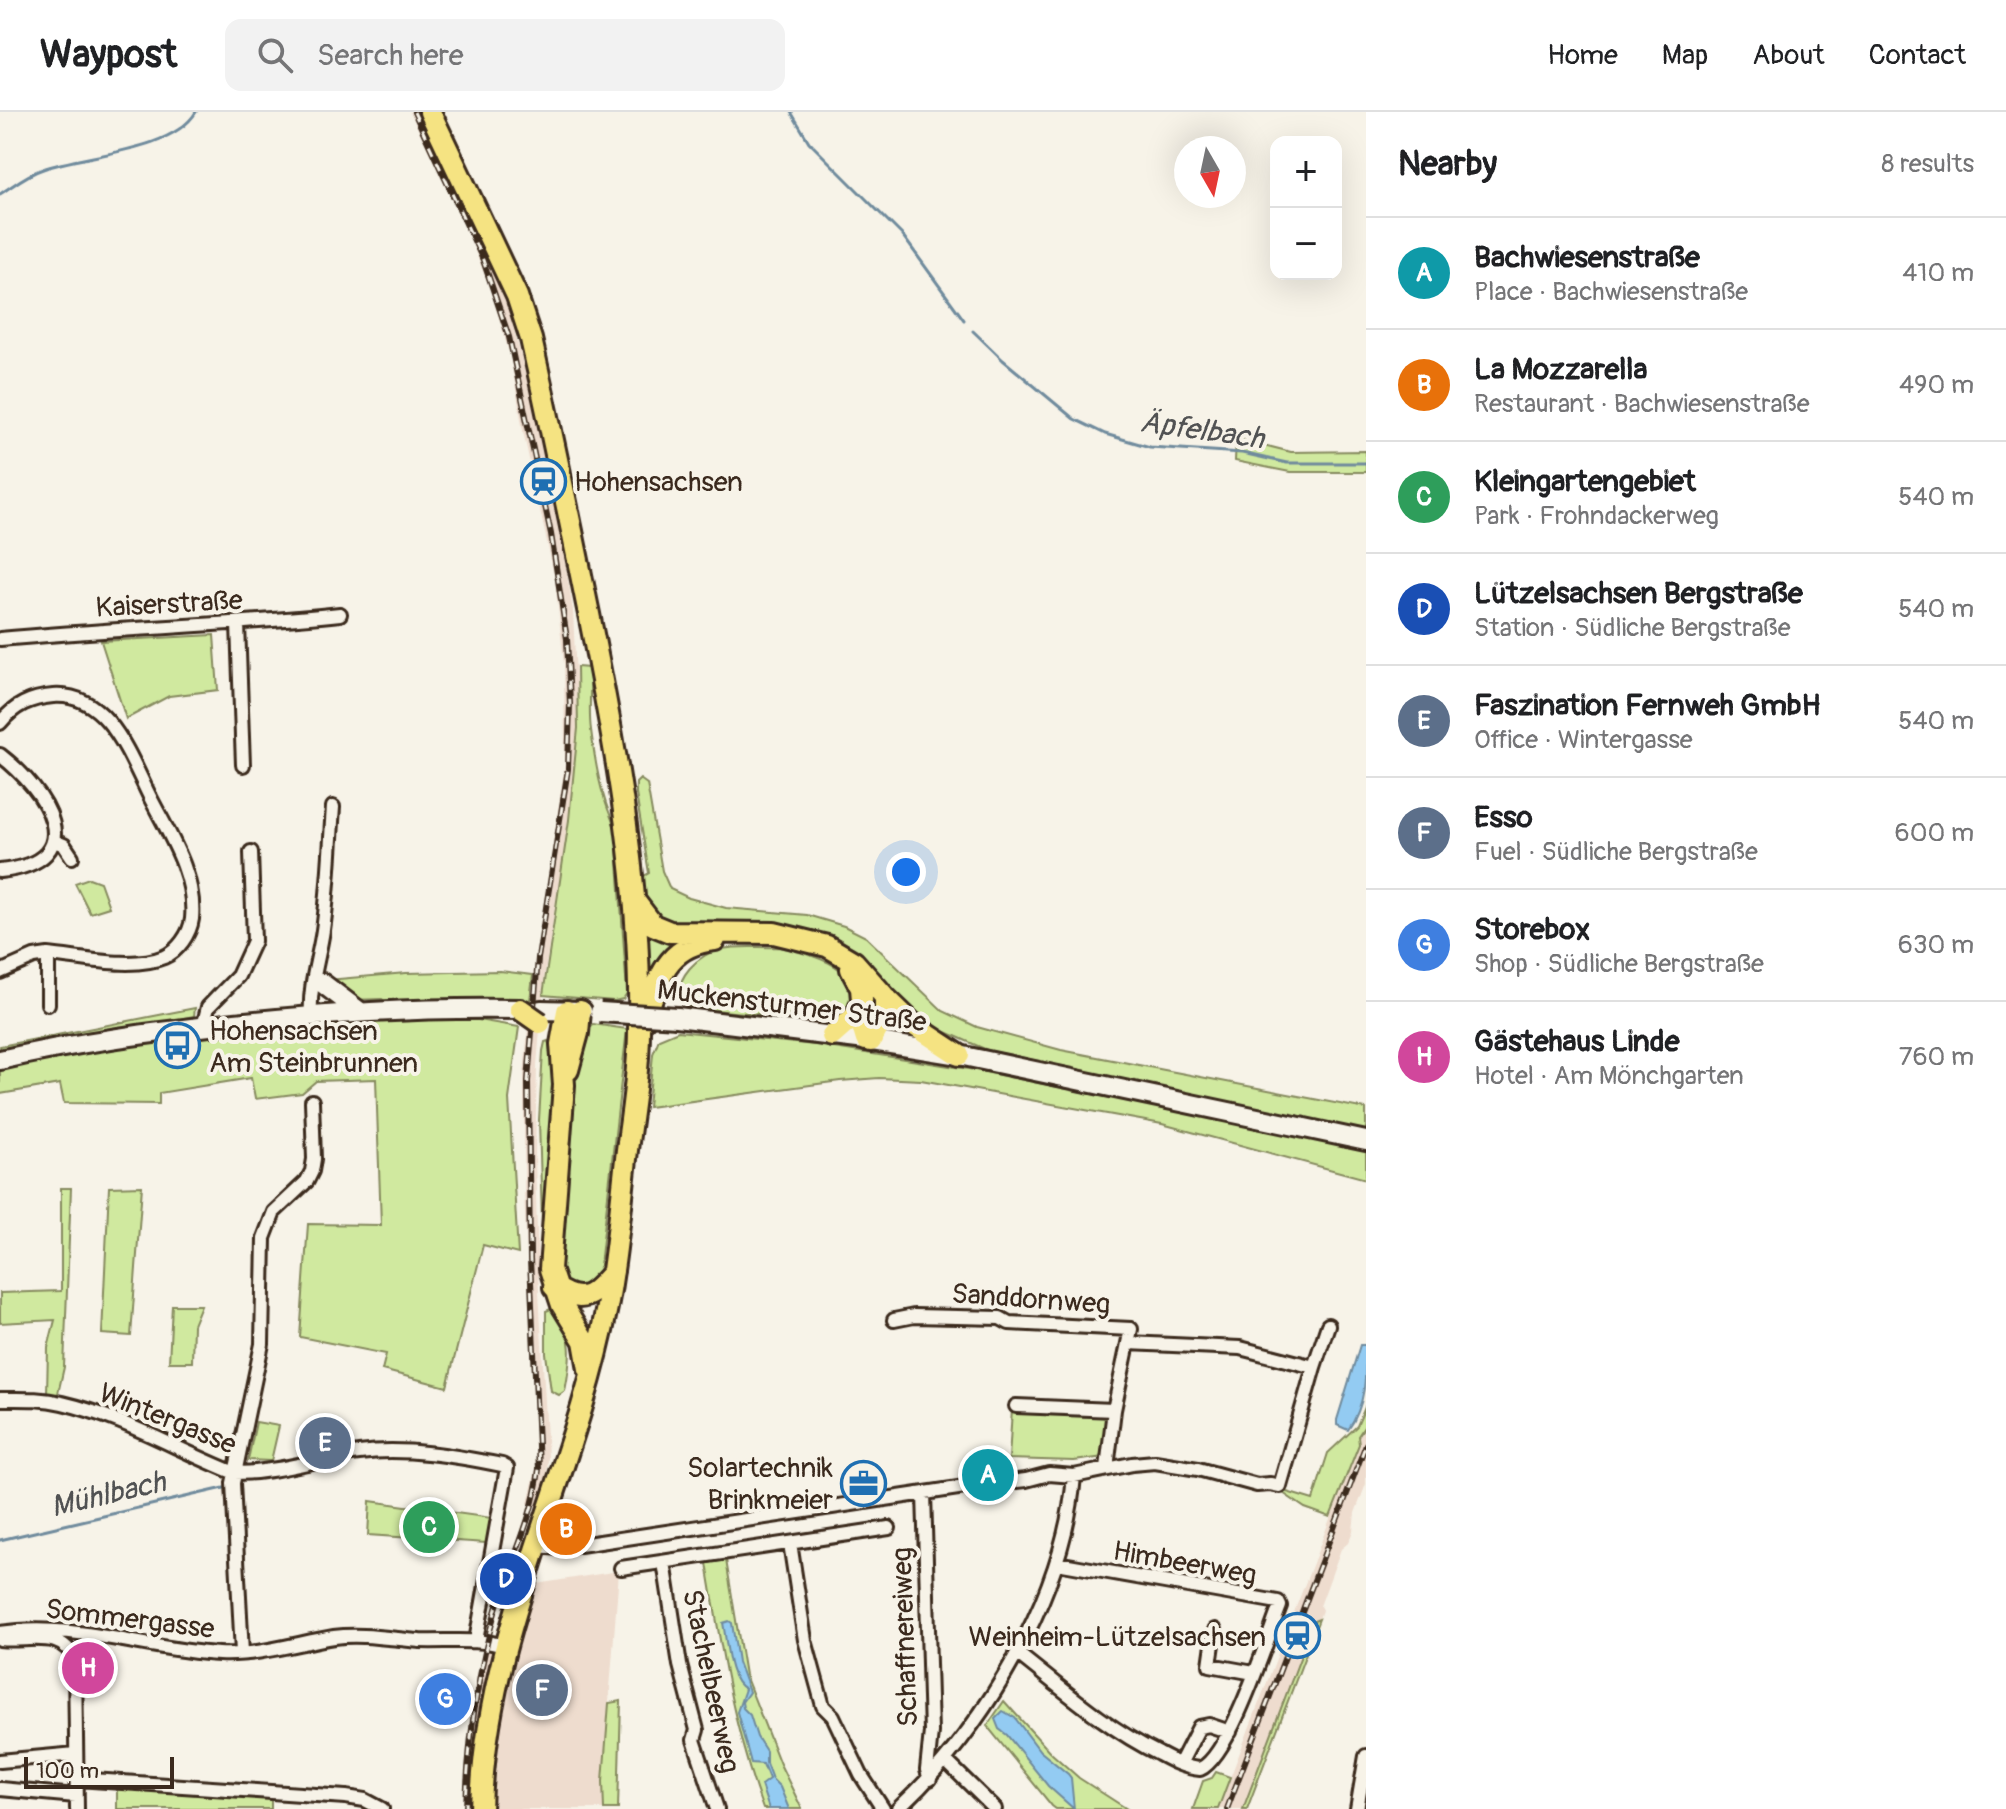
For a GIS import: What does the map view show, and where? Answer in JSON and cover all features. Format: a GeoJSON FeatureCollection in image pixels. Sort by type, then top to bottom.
{"type":"FeatureCollection","features":[{"type":"Feature","properties":{"kind":"main road"},"geometry":{"type":"LineString","coordinates":[[430,112],[506,271],[531,339],[601,673],[623,806],[634,900],[639,1031],[613,1272],[591,1377],[537,1546],[501,1644],[481,1809]]}},
{"type":"Feature","properties":{"kind":"main road"},"geometry":{"type":"LineString","coordinates":[[634,900],[653,925],[670,932],[774,933],[827,946],[854,962],[915,1026],[959,1055]]}},
{"type":"Feature","properties":{"kind":"main road"},"geometry":{"type":"LineString","coordinates":[[639,1031],[657,981],[676,954],[696,943],[723,939],[792,942],[836,956],[845,963],[858,978],[862,1000],[858,1013],[832,1036]]}},
{"type":"Feature","properties":{"kind":"main road"},"geometry":{"type":"LineString","coordinates":[[322,983],[359,1011]]}},
{"type":"Feature","properties":{"kind":"main road"},"geometry":{"type":"LineString","coordinates":[[868,1040],[885,1016],[885,997]]}},
{"type":"Feature","properties":{"kind":"main road","name":"Muckensturmer Straße"},"geometry":{"type":"LineString","coordinates":[[0,1060],[102,1041],[311,1015],[359,1011],[534,1014],[582,1011],[677,1017],[868,1040],[959,1055],[1366,1141]]}},
{"type":"Feature","properties":{"kind":"main road"},"geometry":{"type":"LineString","coordinates":[[582,1011],[561,1044],[564,1085],[550,1269],[562,1305],[584,1341],[591,1377]]}},
{"type":"Feature","properties":{"kind":"main road"},"geometry":{"type":"LineString","coordinates":[[564,1085],[582,1011]]}},
{"type":"Feature","properties":{"kind":"main road"},"geometry":{"type":"LineString","coordinates":[[858,1013],[868,1040]]}},
{"type":"Feature","properties":{"kind":"main road"},"geometry":{"type":"LineString","coordinates":[[534,1014],[561,1044]]}},
{"type":"Feature","properties":{"kind":"main road"},"geometry":{"type":"LineString","coordinates":[[554,1287],[580,1298],[598,1289],[613,1272]]}},
{"type":"Feature","properties":{"kind":"street","name":"Kaiserstraße"},"geometry":{"type":"LineString","coordinates":[[0,639],[238,624],[340,614]]}},
{"type":"Feature","properties":{"kind":"street"},"geometry":{"type":"LineString","coordinates":[[238,624],[243,765]]}},
{"type":"Feature","properties":{"kind":"street"},"geometry":{"type":"LineString","coordinates":[[0,723],[15,707],[34,698],[67,695],[92,705],[118,733],[188,875],[192,918],[188,935],[166,957],[134,964],[48,955],[34,957],[0,972]]}},
{"type":"Feature","properties":{"kind":"street"},"geometry":{"type":"LineString","coordinates":[[0,755],[48,808],[55,829],[49,850],[31,863],[0,871]]}},
{"type":"Feature","properties":{"kind":"street"},"geometry":{"type":"LineString","coordinates":[[311,1015],[310,997],[320,955],[333,807]]}},
{"type":"Feature","properties":{"kind":"street"},"geometry":{"type":"LineString","coordinates":[[54,841],[64,845],[72,857]]}},
{"type":"Feature","properties":{"kind":"street"},"geometry":{"type":"LineString","coordinates":[[203,1027],[208,1007],[238,976],[254,941],[251,852]]}},
{"type":"Feature","properties":{"kind":"street"},"geometry":{"type":"LineString","coordinates":[[48,955],[48,1004]]}},
{"type":"Feature","properties":{"kind":"street"},"geometry":{"type":"LineString","coordinates":[[311,1015],[321,998],[320,955]]}},
{"type":"Feature","properties":{"kind":"street"},"geometry":{"type":"LineString","coordinates":[[242,1653],[233,1483],[262,1344],[264,1238],[274,1212],[307,1181],[312,1171],[312,1101]]}},
{"type":"Feature","properties":{"kind":"street","name":"Sanddornweg"},"geometry":{"type":"LineString","coordinates":[[894,1320],[914,1316],[1000,1318],[1009,1323],[1131,1329],[1114,1410],[1107,1468]]}},
{"type":"Feature","properties":{"kind":"street"},"geometry":{"type":"LineString","coordinates":[[537,1546],[560,1548],[1026,1480],[1049,1474],[1074,1476],[1155,1462],[1198,1469],[1257,1485],[1280,1486],[1328,1325]]}},
{"type":"Feature","properties":{"kind":"street"},"geometry":{"type":"LineString","coordinates":[[1128,1343],[1240,1348],[1314,1367]]}},
{"type":"Feature","properties":{"kind":"street","name":"Wintergasse"},"geometry":{"type":"LineString","coordinates":[[0,1399],[39,1399],[63,1403],[118,1421],[235,1473],[253,1473],[361,1453],[402,1452],[489,1462],[507,1468],[476,1641]]}},
{"type":"Feature","properties":{"kind":"street"},"geometry":{"type":"LineString","coordinates":[[1016,1406],[1114,1410]]}},
{"type":"Feature","properties":{"kind":"street"},"geometry":{"type":"LineString","coordinates":[[898,1809],[945,1760],[981,1713],[1018,1654],[1057,1563],[1074,1476]]}},
{"type":"Feature","properties":{"kind":"street","name":"Schaffnereiweg"},"geometry":{"type":"LineString","coordinates":[[924,1493],[931,1732],[927,1770],[930,1779]]}},
{"type":"Feature","properties":{"kind":"street","name":"Stachelbeerweg"},"geometry":{"type":"LineString","coordinates":[[621,1568],[889,1528]]}},
{"type":"Feature","properties":{"kind":"street"},"geometry":{"type":"LineString","coordinates":[[790,1543],[805,1640],[823,1706],[833,1716],[861,1775],[883,1809]]}},
{"type":"Feature","properties":{"kind":"street","name":"Stachelbeerweg"},"geometry":{"type":"LineString","coordinates":[[664,1562],[680,1665],[697,1730],[694,1740],[717,1809]]}},
{"type":"Feature","properties":{"kind":"street","name":"Himbeerweg"},"geometry":{"type":"LineString","coordinates":[[1057,1563],[1278,1602],[1280,1606],[1230,1732],[1205,1767],[1192,1768],[1180,1764]]}},
{"type":"Feature","properties":{"kind":"street","name":"Sommergasse"},"geometry":{"type":"LineString","coordinates":[[0,1633],[54,1629],[182,1650],[242,1653],[354,1635],[501,1644]]}},
{"type":"Feature","properties":{"kind":"street"},"geometry":{"type":"LineString","coordinates":[[1215,1630],[1210,1665],[1254,1673]]}},
{"type":"Feature","properties":{"kind":"street"},"geometry":{"type":"LineString","coordinates":[[0,1639],[48,1639],[58,1641],[72,1652],[75,1662],[76,1802],[0,1789]]}},
{"type":"Feature","properties":{"kind":"street"},"geometry":{"type":"LineString","coordinates":[[1018,1654],[1100,1720],[1128,1739],[1180,1764],[1199,1727],[1209,1725],[1230,1732]]}},
{"type":"Feature","properties":{"kind":"street"},"geometry":{"type":"LineString","coordinates":[[0,1761],[76,1754]]}},
{"type":"Feature","properties":{"kind":"street"},"geometry":{"type":"LineString","coordinates":[[1357,1809],[1366,1756]]}},
{"type":"Feature","properties":{"kind":"street"},"geometry":{"type":"LineString","coordinates":[[945,1760],[995,1809]]}},
{"type":"Feature","properties":{"kind":"street"},"geometry":{"type":"LineString","coordinates":[[77,1779],[346,1797],[365,1800],[382,1809]]}},
{"type":"Feature","properties":{"kind":"shaded area"},"geometry":{"type":"Polygon","coordinates":[[[410,112],[423,112],[490,256],[505,296],[540,427],[573,610],[578,727],[569,820],[545,972],[537,1065],[535,1155],[538,1273],[548,1457],[547,1478],[539,1508],[528,1503],[536,1469],[536,1432],[524,1195],[524,1075],[531,990],[565,764],[564,664],[555,579],[511,359],[492,293],[468,233],[410,112]]]}},
{"type":"Feature","properties":{"kind":"shaded area"},"geometry":{"type":"Polygon","coordinates":[[[1366,1424],[1366,1484],[1355,1513],[1353,1531],[1348,1543],[1341,1549],[1320,1606],[1319,1619],[1314,1621],[1243,1809],[1218,1809],[1359,1444],[1358,1436],[1366,1424]]]}},
{"type":"Feature","properties":{"kind":"shaded area"},"geometry":{"type":"Polygon","coordinates":[[[619,1571],[603,1781],[604,1809],[491,1809],[498,1727],[506,1682],[536,1584],[619,1571]]]}},
{"type":"Feature","properties":{"kind":"shaded area"},"geometry":{"type":"Polygon","coordinates":[[[484,1647],[493,1650],[475,1772],[466,1772],[473,1695],[484,1647]]]}},
{"type":"Feature","properties":{"kind":"green space"},"geometry":{"type":"Polygon","coordinates":[[[1236,438],[1291,452],[1366,451],[1366,472],[1290,472],[1235,461],[1236,438]]]}},
{"type":"Feature","properties":{"kind":"green space"},"geometry":{"type":"Polygon","coordinates":[[[214,635],[218,690],[169,696],[126,719],[101,641],[214,635]]]}},
{"type":"Feature","properties":{"kind":"green space"},"geometry":{"type":"Polygon","coordinates":[[[577,667],[589,668],[590,722],[596,764],[616,832],[627,993],[623,999],[614,1001],[543,995],[569,820],[578,728],[577,667]]]}},
{"type":"Feature","properties":{"kind":"green space"},"geometry":{"type":"Polygon","coordinates":[[[640,779],[647,784],[662,871],[670,889],[689,898],[726,908],[807,915],[844,926],[866,937],[943,1011],[977,1027],[1061,1050],[1366,1109],[1366,1132],[987,1050],[937,1028],[917,1015],[850,954],[664,925],[640,899],[639,879],[649,873],[636,794],[636,783],[640,779]]]}},
{"type":"Feature","properties":{"kind":"green space"},"geometry":{"type":"Polygon","coordinates":[[[89,878],[100,882],[109,907],[90,913],[75,883],[89,878]]]}},
{"type":"Feature","properties":{"kind":"green space"},"geometry":{"type":"Polygon","coordinates":[[[642,920],[684,938],[649,987],[642,920]]]}},
{"type":"Feature","properties":{"kind":"green space"},"geometry":{"type":"Polygon","coordinates":[[[780,947],[835,966],[850,982],[852,999],[849,1004],[825,1013],[784,1015],[714,1010],[681,1003],[680,985],[684,976],[713,951],[780,947]]]}},
{"type":"Feature","properties":{"kind":"green space"},"geometry":{"type":"Polygon","coordinates":[[[500,971],[533,975],[530,1000],[390,1005],[382,999],[350,1000],[327,980],[406,973],[500,971]]]}},
{"type":"Feature","properties":{"kind":"green space"},"geometry":{"type":"Polygon","coordinates":[[[195,1008],[194,1016],[0,1054],[0,1046],[195,1008]]]}},
{"type":"Feature","properties":{"kind":"green space"},"geometry":{"type":"Polygon","coordinates":[[[351,1020],[478,1020],[519,1027],[509,1099],[518,1254],[483,1245],[447,1387],[382,1370],[386,1354],[300,1337],[308,1224],[381,1225],[376,1079],[316,1081],[302,1093],[255,1099],[251,1078],[159,1093],[159,1104],[64,1103],[60,1084],[0,1094],[0,1068],[131,1045],[351,1020]]]}},
{"type":"Feature","properties":{"kind":"green space"},"geometry":{"type":"Polygon","coordinates":[[[593,1024],[627,1029],[599,1274],[596,1284],[572,1294],[556,1267],[575,1070],[582,1038],[593,1024]]]}},
{"type":"Feature","properties":{"kind":"green space"},"geometry":{"type":"Polygon","coordinates":[[[678,1031],[815,1045],[975,1070],[1366,1150],[1366,1179],[1162,1124],[921,1080],[879,1078],[840,1081],[648,1107],[653,1054],[659,1039],[678,1031]]]}},
{"type":"Feature","properties":{"kind":"green space"},"geometry":{"type":"Polygon","coordinates":[[[548,1041],[555,1063],[546,1247],[543,1255],[539,1120],[543,1051],[548,1041]]]}},
{"type":"Feature","properties":{"kind":"green space"},"geometry":{"type":"Polygon","coordinates":[[[142,1186],[131,1336],[102,1334],[109,1187],[142,1186]]]}},
{"type":"Feature","properties":{"kind":"green space"},"geometry":{"type":"Polygon","coordinates":[[[61,1188],[71,1188],[64,1367],[57,1398],[47,1395],[48,1348],[55,1320],[0,1323],[0,1293],[61,1291],[61,1188]]]}},
{"type":"Feature","properties":{"kind":"green space"},"geometry":{"type":"Polygon","coordinates":[[[172,1305],[201,1305],[193,1325],[192,1362],[169,1362],[172,1305]]]}},
{"type":"Feature","properties":{"kind":"green space"},"geometry":{"type":"Polygon","coordinates":[[[551,1309],[565,1327],[570,1347],[565,1391],[559,1395],[551,1391],[546,1354],[546,1311],[551,1309]]]}},
{"type":"Feature","properties":{"kind":"green space"},"geometry":{"type":"Polygon","coordinates":[[[1366,1405],[1366,1424],[1358,1436],[1359,1444],[1330,1517],[1305,1508],[1277,1489],[1313,1500],[1328,1453],[1357,1426],[1366,1405]]]}},
{"type":"Feature","properties":{"kind":"green space"},"geometry":{"type":"Polygon","coordinates":[[[1012,1409],[1105,1413],[1110,1419],[1104,1457],[1074,1461],[1009,1459],[1012,1409]]]}},
{"type":"Feature","properties":{"kind":"green space"},"geometry":{"type":"Polygon","coordinates":[[[256,1422],[279,1426],[271,1461],[248,1460],[256,1422]]]}},
{"type":"Feature","properties":{"kind":"green space"},"geometry":{"type":"Polygon","coordinates":[[[370,1501],[492,1518],[486,1543],[368,1535],[370,1501]]]}},
{"type":"Feature","properties":{"kind":"green space"},"geometry":{"type":"Polygon","coordinates":[[[726,1560],[745,1675],[780,1764],[802,1809],[763,1809],[753,1779],[729,1688],[707,1563],[726,1560]]]}},
{"type":"Feature","properties":{"kind":"green space"},"geometry":{"type":"Polygon","coordinates":[[[1319,1619],[1247,1809],[1243,1809],[1314,1621],[1319,1619]]]}},
{"type":"Feature","properties":{"kind":"green space"},"geometry":{"type":"Polygon","coordinates":[[[621,1701],[618,1809],[604,1809],[609,1703],[621,1701]]]}},
{"type":"Feature","properties":{"kind":"green space"},"geometry":{"type":"Polygon","coordinates":[[[1004,1701],[1051,1753],[1079,1778],[1127,1809],[1056,1809],[1052,1806],[987,1726],[1004,1701]]]}},
{"type":"Feature","properties":{"kind":"green space"},"geometry":{"type":"Polygon","coordinates":[[[1216,1772],[1230,1777],[1218,1809],[1193,1809],[1203,1781],[1212,1778],[1216,1772]]]}},
{"type":"Feature","properties":{"kind":"green space"},"geometry":{"type":"Polygon","coordinates":[[[117,1785],[271,1798],[271,1809],[117,1809],[117,1785]]]}},
{"type":"Feature","properties":{"kind":"water"},"geometry":{"type":"Polygon","coordinates":[[[1360,1345],[1366,1345],[1364,1390],[1348,1430],[1337,1425],[1337,1420],[1360,1345]]]}},
{"type":"Feature","properties":{"kind":"water"},"geometry":{"type":"Polygon","coordinates":[[[723,1623],[732,1623],[738,1662],[749,1692],[742,1702],[743,1708],[750,1715],[757,1737],[766,1751],[766,1763],[772,1779],[780,1787],[789,1809],[769,1809],[761,1785],[769,1779],[763,1764],[751,1763],[737,1712],[745,1689],[735,1678],[727,1650],[723,1623]]]}},
{"type":"Feature","properties":{"kind":"water"},"geometry":{"type":"Polygon","coordinates":[[[1003,1711],[1015,1718],[1040,1751],[1071,1778],[1074,1809],[1048,1786],[999,1729],[995,1719],[1003,1711]]]}},
{"type":"Feature","properties":{"kind":"waterway","name":"Äpfelbach"},"geometry":{"type":"LineString","coordinates":[[0,194],[43,169],[126,150],[168,136],[196,112]]}},
{"type":"Feature","properties":{"kind":"waterway","name":"Äpfelbach"},"geometry":{"type":"LineString","coordinates":[[791,112],[809,142],[903,236],[964,320]]}},
{"type":"Feature","properties":{"kind":"waterway","name":"Äpfelbach"},"geometry":{"type":"LineString","coordinates":[[973,331],[1074,419],[1105,434],[1150,447],[1242,453],[1287,463],[1366,463]]}},
{"type":"Feature","properties":{"kind":"waterway","name":"Mühlbach"},"geometry":{"type":"LineString","coordinates":[[0,1540],[224,1488]]}},
{"type":"Feature","properties":{"kind":"railway"},"geometry":{"type":"LineString","coordinates":[[414,112],[483,260],[509,337],[551,534],[567,639],[570,704],[568,769],[538,958],[528,1081],[530,1259],[539,1469],[532,1505],[496,1609],[484,1658],[471,1733],[466,1809]]}},
{"type":"Feature","properties":{"kind":"railway"},"geometry":{"type":"LineString","coordinates":[[1227,1809],[1366,1444]]}},
{"type":"Feature","properties":{"kind":"place","name":"Hohensachsen"},"geometry":{"type":"Point","coordinates":[543,481]}},
{"type":"Feature","properties":{"kind":"place","name":"Hohensachsen Am Steinbrunnen"},"geometry":{"type":"Point","coordinates":[178,1046]}},
{"type":"Feature","properties":{"kind":"place","name":"Faszination Fernweh GmbH"},"geometry":{"type":"Point","coordinates":[325,1443]}},
{"type":"Feature","properties":{"kind":"place","name":"Bachwiesenstraße"},"geometry":{"type":"Point","coordinates":[988,1475]}},
{"type":"Feature","properties":{"kind":"place","name":"Solartechnik Brinkmeier"},"geometry":{"type":"Point","coordinates":[864,1483]}},
{"type":"Feature","properties":{"kind":"place","name":"Kleingartengebiet"},"geometry":{"type":"Point","coordinates":[429,1527]}},
{"type":"Feature","properties":{"kind":"place","name":"La Mozzarella"},"geometry":{"type":"Point","coordinates":[566,1529]}},
{"type":"Feature","properties":{"kind":"place","name":"Lützelsachsen Bergstraße"},"geometry":{"type":"Point","coordinates":[506,1579]}},
{"type":"Feature","properties":{"kind":"place","name":"Weinheim-Lützelsachsen"},"geometry":{"type":"Point","coordinates":[1297,1636]}},
{"type":"Feature","properties":{"kind":"place","name":"Gästehaus Linde"},"geometry":{"type":"Point","coordinates":[88,1668]}},
{"type":"Feature","properties":{"kind":"place","name":"Esso"},"geometry":{"type":"Point","coordinates":[542,1690]}},
{"type":"Feature","properties":{"kind":"place","name":"Storebox"},"geometry":{"type":"Point","coordinates":[445,1699]}}]}
